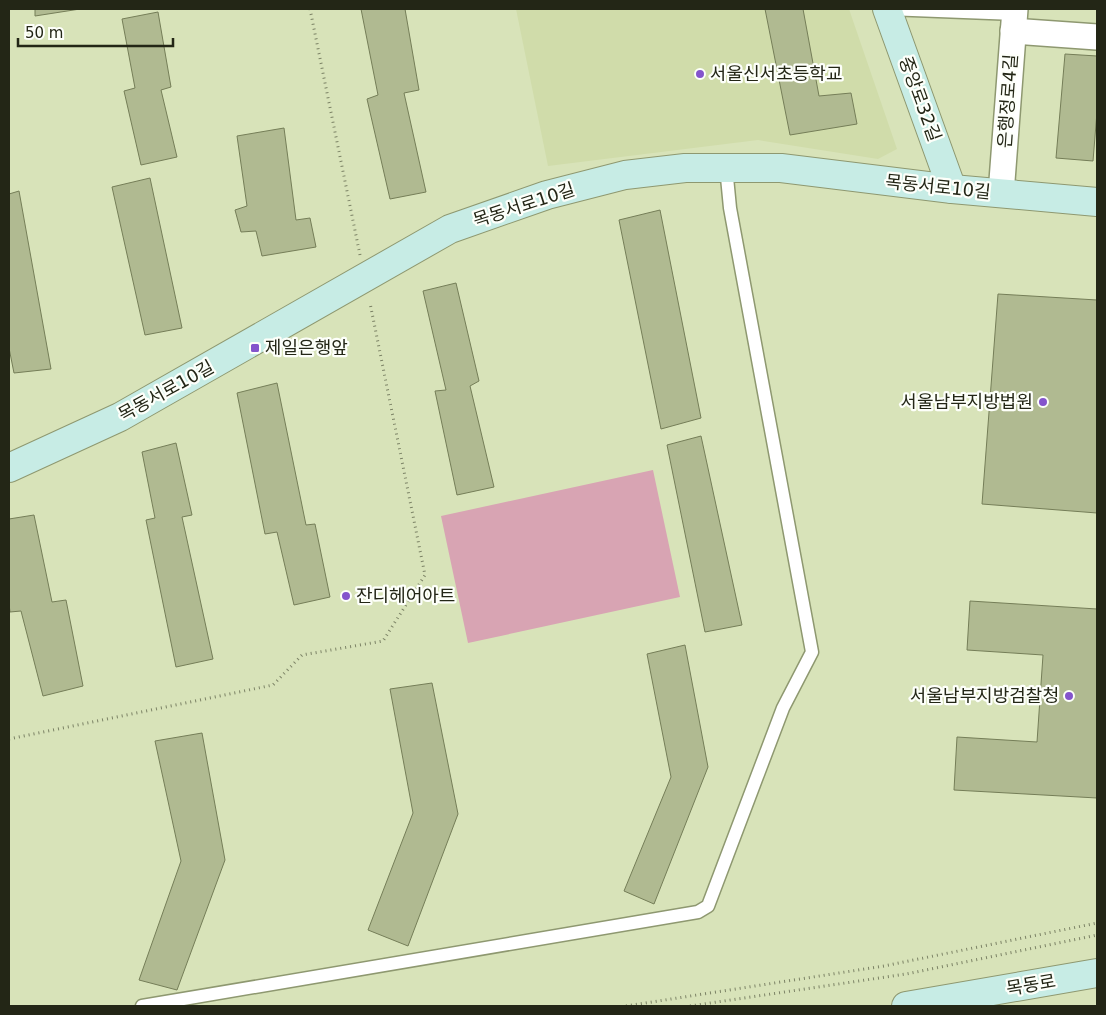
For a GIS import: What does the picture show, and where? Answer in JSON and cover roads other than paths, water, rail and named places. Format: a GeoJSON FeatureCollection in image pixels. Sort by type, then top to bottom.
{"type":"FeatureCollection","features":[{"type":"Feature","properties":{"kind":"street","name":"중앙로32길"},"geometry":{"type":"LineString","coordinates":[[887,9],[952,189]]}},
{"type":"Feature","properties":{"kind":"street"},"geometry":{"type":"LineString","coordinates":[[1015,18],[1097,37]]}},
{"type":"Feature","properties":{"kind":"street","name":"은행정로4길"},"geometry":{"type":"LineString","coordinates":[[1002,194],[1015,18]]}},
{"type":"Feature","properties":{"kind":"street","name":"목동서로10길"},"geometry":{"type":"LineString","coordinates":[[9,468],[120,418],[450,229],[547,195],[625,175],[685,168],[781,168],[952,189],[1097,202]]}},
{"type":"Feature","properties":{"kind":"street","name":"목동로"},"geometry":{"type":"LineString","coordinates":[[906,1006],[1097,973]]}},
{"type":"Feature","properties":{"kind":"lane"},"geometry":{"type":"LineString","coordinates":[[887,9],[1015,18]]}},
{"type":"Feature","properties":{"kind":"lane"},"geometry":{"type":"LineString","coordinates":[[142,1006],[698,912],[708,906],[783,708],[812,652],[730,208],[726,167]]}},
{"type":"Feature","properties":{"kind":"place","name":"서울신서초등학교"},"geometry":{"type":"Point","coordinates":[700,74]}},
{"type":"Feature","properties":{"kind":"place","name":"제일은행앞"},"geometry":{"type":"Point","coordinates":[255,348]}},
{"type":"Feature","properties":{"kind":"place","name":"서울남부지방법원"},"geometry":{"type":"Point","coordinates":[1043,402]}},
{"type":"Feature","properties":{"kind":"place","name":"잔디헤어아트"},"geometry":{"type":"Point","coordinates":[346,596]}},
{"type":"Feature","properties":{"kind":"place","name":"서울남부지방검찰청"},"geometry":{"type":"Point","coordinates":[1069,696]}}]}
